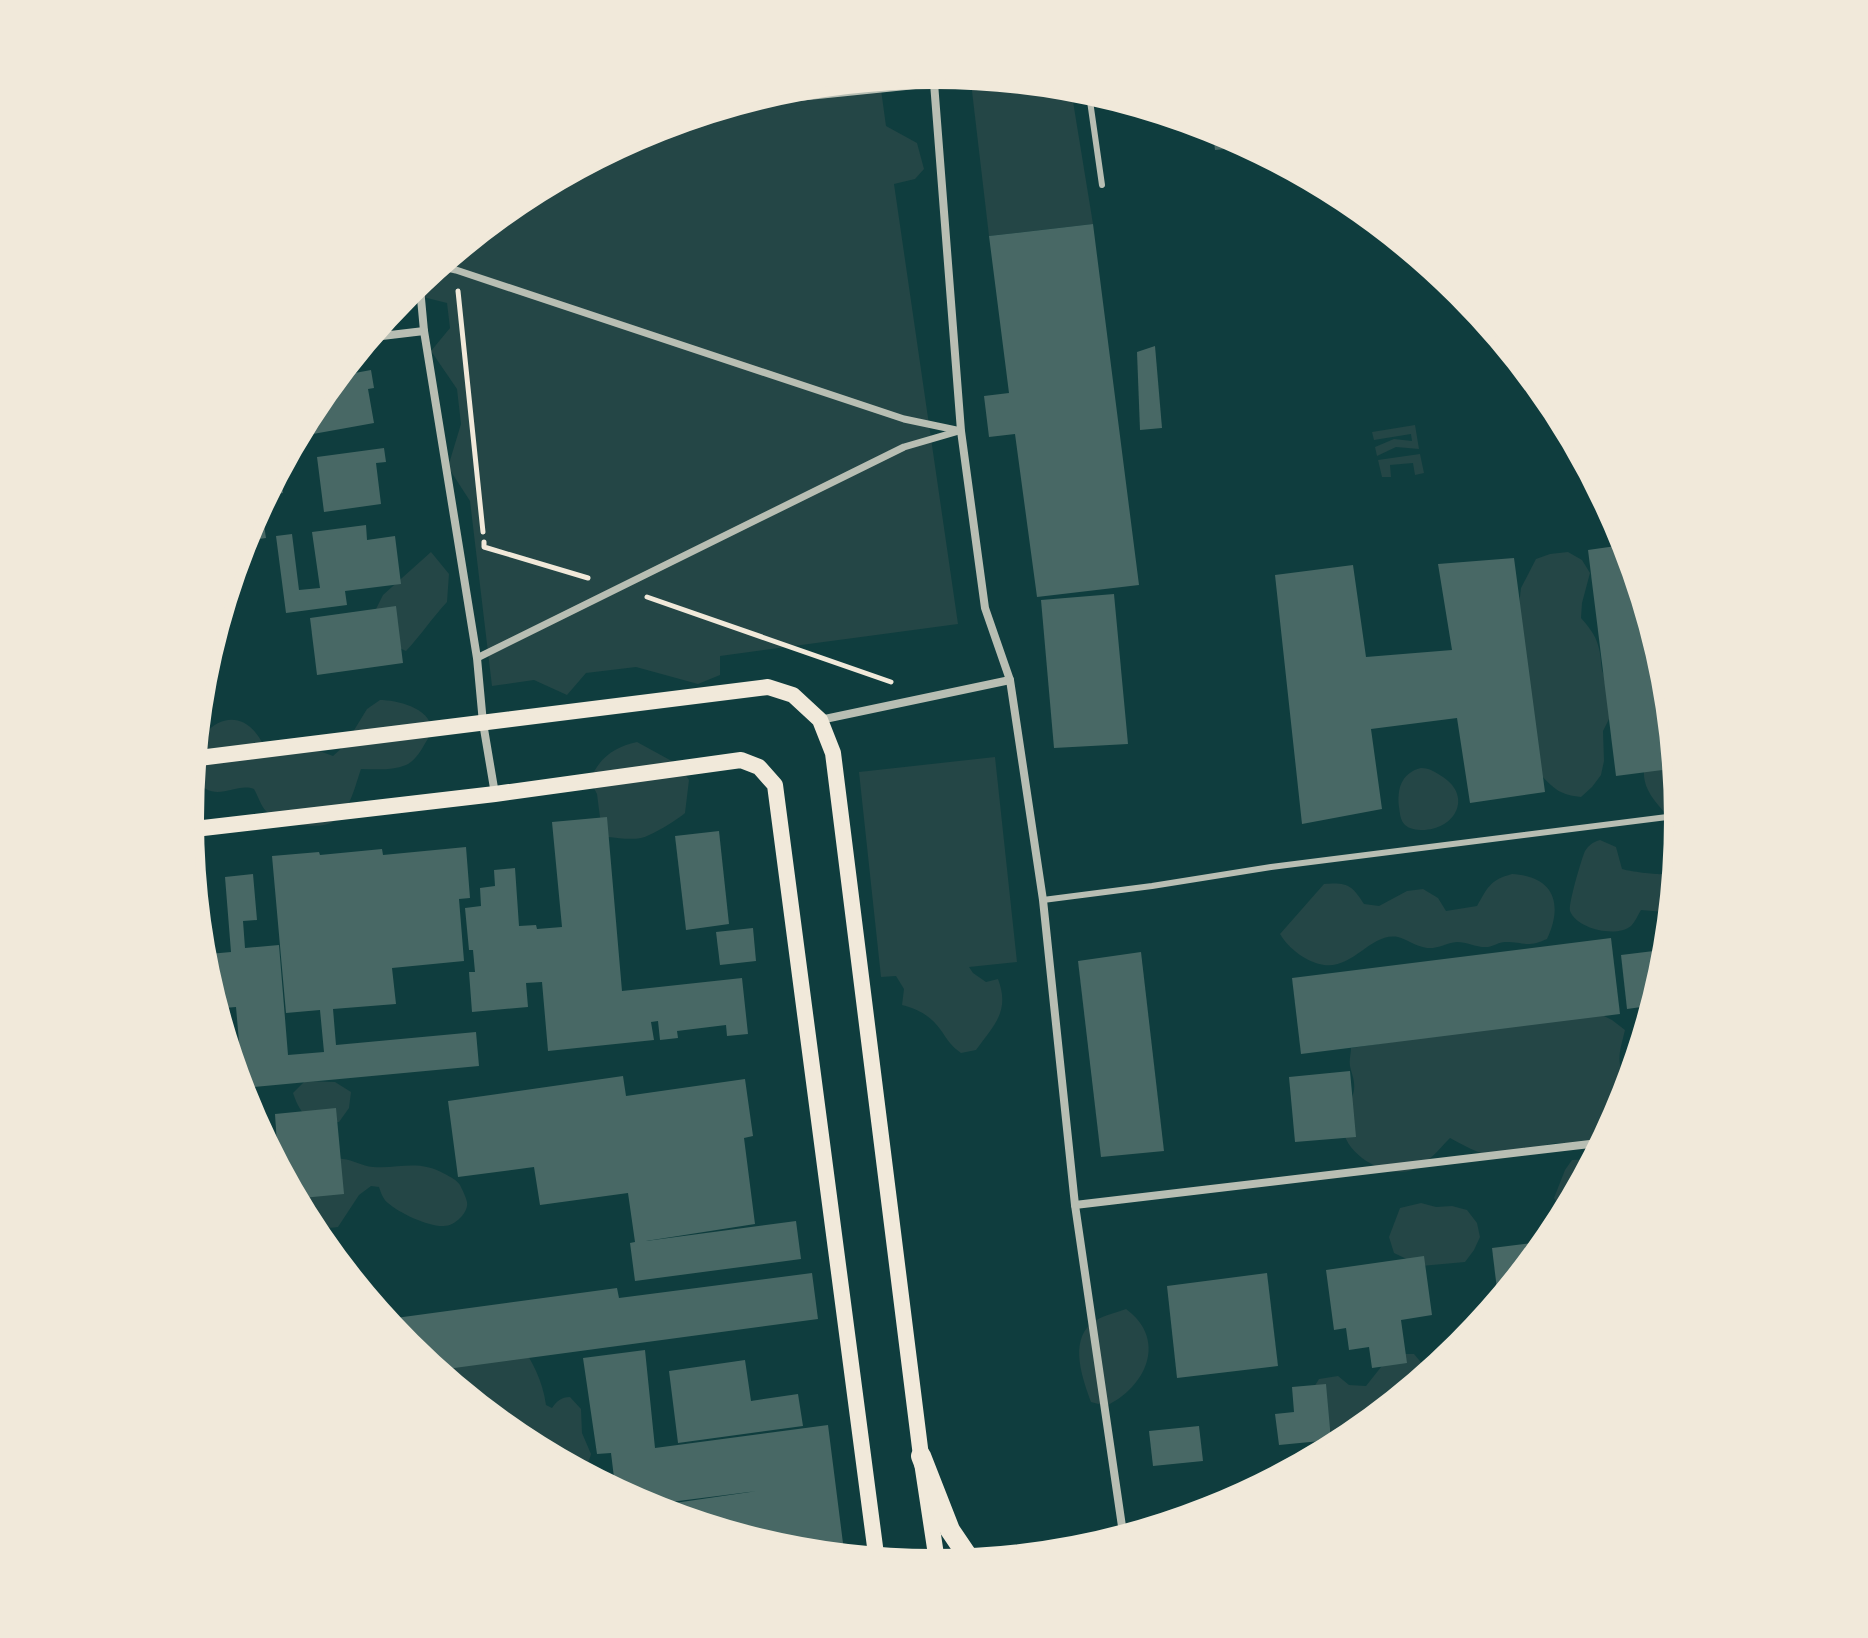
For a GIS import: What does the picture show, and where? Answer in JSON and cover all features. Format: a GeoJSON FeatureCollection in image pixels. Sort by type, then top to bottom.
{"type":"FeatureCollection","features":[{"type":"Feature","properties":{"kind":"main road"},"geometry":{"type":"LineString","coordinates":[[202,758],[768,687],[793,695],[820,720],[833,753],[936,1554]]}},
{"type":"Feature","properties":{"kind":"main road"},"geometry":{"type":"LineString","coordinates":[[199,828],[495,794],[741,760],[759,767],[775,785],[876,1551]]}},
{"type":"Feature","properties":{"kind":"main road"},"geometry":{"type":"LineString","coordinates":[[921,1456],[950,1530],[965,1553]]}},
{"type":"Feature","properties":{"kind":"street"},"geometry":{"type":"LineString","coordinates":[[935,84],[961,431],[985,608],[1010,680],[1043,900],[1075,1205],[1122,1529]]}},
{"type":"Feature","properties":{"kind":"street"},"geometry":{"type":"LineString","coordinates":[[794,98],[919,85]]}},
{"type":"Feature","properties":{"kind":"street"},"geometry":{"type":"LineString","coordinates":[[447,268],[904,419],[961,431]]}},
{"type":"Feature","properties":{"kind":"street"},"geometry":{"type":"LineString","coordinates":[[420,293],[495,794]]}},
{"type":"Feature","properties":{"kind":"street"},"geometry":{"type":"LineString","coordinates":[[379,336],[424,331]]}},
{"type":"Feature","properties":{"kind":"street"},"geometry":{"type":"LineString","coordinates":[[477,658],[904,447],[961,431]]}},
{"type":"Feature","properties":{"kind":"street"},"geometry":{"type":"LineString","coordinates":[[820,720],[1010,680]]}},
{"type":"Feature","properties":{"kind":"street"},"geometry":{"type":"LineString","coordinates":[[1075,1205],[1593,1144]]}},
{"type":"Feature","properties":{"kind":"lane"},"geometry":{"type":"LineString","coordinates":[[1090,101],[1102,185]]}},
{"type":"Feature","properties":{"kind":"lane"},"geometry":{"type":"LineString","coordinates":[[1043,900],[1271,867],[1669,817]]}},
{"type":"Feature","properties":{"kind":"path"},"geometry":{"type":"LineString","coordinates":[[456,270],[484,547],[619,588],[929,696]]}},
{"type":"Feature","properties":{"kind":"shaded area"},"geometry":{"type":"Polygon","coordinates":[[[881,86],[886,126],[917,143],[924,169],[915,179],[894,184],[958,624],[720,656],[720,675],[698,684],[636,667],[586,673],[567,695],[534,680],[492,686],[470,501],[448,467],[461,424],[457,389],[431,351],[450,328],[447,303],[423,297],[424,290],[487,236],[567,182],[609,160],[698,123],[744,109],[838,90],[881,86]]]}},
{"type":"Feature","properties":{"kind":"shaded area"},"geometry":{"type":"Polygon","coordinates":[[[971,86],[1072,97],[1093,224],[989,236],[971,86]]]}},
{"type":"Feature","properties":{"kind":"shaded area"},"geometry":{"type":"Polygon","coordinates":[[[1415,425],[1419,449],[1396,447],[1377,456],[1375,447],[1394,439],[1412,441],[1411,434],[1374,440],[1372,432],[1415,425]]]}},
{"type":"Feature","properties":{"kind":"shaded area"},"geometry":{"type":"Polygon","coordinates":[[[1420,454],[1424,473],[1415,475],[1413,463],[1390,465],[1391,477],[1382,477],[1378,460],[1420,454]]]}},
{"type":"Feature","properties":{"kind":"shaded area"},"geometry":{"type":"Polygon","coordinates":[[[431,552],[449,574],[447,602],[406,651],[388,643],[373,615],[383,595],[431,552]]]}},
{"type":"Feature","properties":{"kind":"shaded area"},"geometry":{"type":"Polygon","coordinates":[[[1568,552],[1582,560],[1590,573],[1581,618],[1595,637],[1603,672],[1612,687],[1610,717],[1603,731],[1601,775],[1581,797],[1559,791],[1541,775],[1519,605],[1521,588],[1536,559],[1568,552]]]}},
{"type":"Feature","properties":{"kind":"shaded area"},"geometry":{"type":"Polygon","coordinates":[[[380,700],[412,707],[430,722],[430,734],[418,755],[406,765],[389,769],[361,769],[346,809],[330,823],[301,825],[272,815],[261,804],[254,789],[218,792],[201,784],[204,736],[226,720],[239,721],[252,729],[264,746],[317,750],[333,756],[345,745],[367,709],[380,700]]]}},
{"type":"Feature","properties":{"kind":"shaded area"},"geometry":{"type":"Polygon","coordinates":[[[1663,724],[1669,817],[1651,795],[1644,779],[1646,758],[1663,724]]]}},
{"type":"Feature","properties":{"kind":"shaded area"},"geometry":{"type":"Polygon","coordinates":[[[637,742],[679,765],[689,780],[685,813],[645,837],[608,837],[601,825],[597,794],[590,780],[608,755],[637,742]]]}},
{"type":"Feature","properties":{"kind":"shaded area"},"geometry":{"type":"Polygon","coordinates":[[[995,757],[1017,962],[969,967],[986,982],[998,979],[1002,1000],[999,1017],[976,1050],[961,1053],[928,1016],[902,1005],[904,989],[896,976],[881,977],[859,772],[995,757]]]}},
{"type":"Feature","properties":{"kind":"shaded area"},"geometry":{"type":"Polygon","coordinates":[[[1421,768],[1443,777],[1457,794],[1458,803],[1451,819],[1434,829],[1411,828],[1403,823],[1400,816],[1400,788],[1409,774],[1421,768]]]}},
{"type":"Feature","properties":{"kind":"shaded area"},"geometry":{"type":"Polygon","coordinates":[[[1600,840],[1616,847],[1622,869],[1667,872],[1663,912],[1641,910],[1631,926],[1624,930],[1607,931],[1588,927],[1570,911],[1583,855],[1591,844],[1600,840]]]}},
{"type":"Feature","properties":{"kind":"shaded area"},"geometry":{"type":"Polygon","coordinates":[[[1512,874],[1537,880],[1551,894],[1554,914],[1547,939],[1530,944],[1503,942],[1488,947],[1457,942],[1427,948],[1398,937],[1388,937],[1344,962],[1324,965],[1299,954],[1280,934],[1324,884],[1348,886],[1364,904],[1379,906],[1407,891],[1423,889],[1438,898],[1446,911],[1477,906],[1490,885],[1512,874]]]}},
{"type":"Feature","properties":{"kind":"shaded area"},"geometry":{"type":"Polygon","coordinates":[[[1596,1012],[1625,1030],[1620,1060],[1623,1073],[1593,1145],[1557,1143],[1525,1154],[1500,1157],[1476,1151],[1450,1138],[1423,1164],[1402,1172],[1368,1162],[1350,1146],[1345,1136],[1343,1121],[1354,1090],[1351,1048],[1596,1012]]]}},
{"type":"Feature","properties":{"kind":"shaded area"},"geometry":{"type":"Polygon","coordinates":[[[305,1081],[335,1082],[351,1092],[349,1108],[339,1122],[322,1122],[304,1114],[293,1093],[305,1081]]]}},
{"type":"Feature","properties":{"kind":"shaded area"},"geometry":{"type":"Polygon","coordinates":[[[312,1156],[373,1167],[426,1167],[453,1178],[460,1185],[467,1206],[453,1224],[430,1224],[393,1207],[385,1200],[379,1187],[371,1186],[359,1195],[338,1227],[331,1228],[322,1226],[297,1183],[312,1156]]]}},
{"type":"Feature","properties":{"kind":"shaded area"},"geometry":{"type":"Polygon","coordinates":[[[1585,1159],[1559,1205],[1554,1198],[1572,1160],[1585,1159]]]}},
{"type":"Feature","properties":{"kind":"shaded area"},"geometry":{"type":"Polygon","coordinates":[[[1421,1203],[1467,1210],[1477,1223],[1480,1237],[1465,1262],[1421,1266],[1394,1253],[1389,1237],[1400,1208],[1421,1203]]]}},
{"type":"Feature","properties":{"kind":"shaded area"},"geometry":{"type":"Polygon","coordinates":[[[1126,1309],[1139,1321],[1146,1335],[1149,1348],[1147,1362],[1132,1387],[1120,1398],[1106,1406],[1091,1402],[1080,1362],[1079,1351],[1084,1332],[1095,1321],[1126,1309]]]}},
{"type":"Feature","properties":{"kind":"shaded area"},"geometry":{"type":"Polygon","coordinates":[[[519,1341],[536,1372],[546,1405],[552,1408],[560,1400],[570,1397],[581,1409],[582,1433],[591,1454],[587,1465],[566,1456],[526,1430],[444,1368],[519,1341]]]}},
{"type":"Feature","properties":{"kind":"shaded area"},"geometry":{"type":"Polygon","coordinates":[[[1399,1354],[1414,1354],[1424,1367],[1338,1432],[1333,1432],[1319,1421],[1311,1392],[1319,1379],[1338,1376],[1349,1385],[1366,1386],[1385,1362],[1399,1354]]]}},
{"type":"Feature","properties":{"kind":"building"},"geometry":{"type":"Polygon","coordinates":[[[1214,140],[1233,148],[1215,150],[1214,140]]]}},
{"type":"Feature","properties":{"kind":"building"},"geometry":{"type":"Polygon","coordinates":[[[1093,224],[1139,585],[1037,597],[1015,434],[989,437],[984,396],[1009,393],[989,236],[1093,224]]]}},
{"type":"Feature","properties":{"kind":"building"},"geometry":{"type":"Polygon","coordinates":[[[1155,346],[1162,428],[1140,430],[1137,352],[1155,346]]]}},
{"type":"Feature","properties":{"kind":"building"},"geometry":{"type":"Polygon","coordinates":[[[371,370],[374,388],[368,389],[374,423],[313,434],[312,428],[350,374],[371,370]]]}},
{"type":"Feature","properties":{"kind":"building"},"geometry":{"type":"Polygon","coordinates":[[[384,448],[386,462],[376,463],[381,504],[324,512],[317,457],[384,448]]]}},
{"type":"Feature","properties":{"kind":"building"},"geometry":{"type":"Polygon","coordinates":[[[281,481],[283,493],[275,494],[281,481]]]}},
{"type":"Feature","properties":{"kind":"building"},"geometry":{"type":"Polygon","coordinates":[[[263,520],[266,538],[254,540],[263,520]]]}},
{"type":"Feature","properties":{"kind":"building"},"geometry":{"type":"Polygon","coordinates":[[[366,525],[367,540],[395,536],[401,584],[345,591],[347,605],[286,613],[276,536],[292,534],[299,590],[320,588],[312,532],[366,525]]]}},
{"type":"Feature","properties":{"kind":"building"},"geometry":{"type":"Polygon","coordinates":[[[1616,546],[1630,583],[1655,676],[1667,769],[1616,776],[1588,550],[1616,546]]]}},
{"type":"Feature","properties":{"kind":"building"},"geometry":{"type":"Polygon","coordinates":[[[1514,558],[1545,792],[1470,803],[1457,718],[1371,729],[1382,809],[1302,824],[1275,575],[1353,565],[1366,657],[1452,650],[1438,564],[1514,558]]]}},
{"type":"Feature","properties":{"kind":"building"},"geometry":{"type":"Polygon","coordinates":[[[1114,594],[1128,744],[1054,748],[1041,600],[1114,594]]]}},
{"type":"Feature","properties":{"kind":"building"},"geometry":{"type":"Polygon","coordinates":[[[396,606],[403,663],[317,675],[310,618],[396,606]]]}},
{"type":"Feature","properties":{"kind":"building"},"geometry":{"type":"Polygon","coordinates":[[[607,817],[622,991],[742,978],[748,1034],[727,1036],[726,1025],[677,1031],[678,1038],[660,1040],[658,1021],[651,1022],[654,1040],[548,1051],[542,982],[526,983],[528,1007],[472,1012],[469,972],[475,972],[473,950],[469,950],[465,908],[481,906],[480,888],[495,886],[494,870],[515,868],[519,926],[536,925],[537,929],[562,927],[552,822],[607,817]]]}},
{"type":"Feature","properties":{"kind":"building"},"geometry":{"type":"Polygon","coordinates":[[[719,831],[729,924],[686,930],[675,836],[719,831]]]}},
{"type":"Feature","properties":{"kind":"building"},"geometry":{"type":"Polygon","coordinates":[[[466,847],[470,898],[459,899],[464,961],[392,968],[396,1004],[333,1009],[336,1045],[476,1032],[479,1066],[250,1087],[241,1062],[236,1007],[224,1008],[212,954],[231,952],[225,877],[253,874],[257,920],[243,921],[245,948],[279,945],[288,1055],[324,1052],[320,1010],[286,1013],[272,856],[382,849],[383,855],[466,847]]]}},
{"type":"Feature","properties":{"kind":"building"},"geometry":{"type":"Polygon","coordinates":[[[753,928],[756,961],[720,965],[716,932],[753,928]]]}},
{"type":"Feature","properties":{"kind":"building"},"geometry":{"type":"Polygon","coordinates":[[[1611,938],[1620,1014],[1301,1054],[1292,978],[1611,938]]]}},
{"type":"Feature","properties":{"kind":"building"},"geometry":{"type":"Polygon","coordinates":[[[1657,951],[1645,1007],[1627,1009],[1621,955],[1657,951]]]}},
{"type":"Feature","properties":{"kind":"building"},"geometry":{"type":"Polygon","coordinates":[[[1141,952],[1164,1151],[1101,1157],[1078,961],[1141,952]]]}},
{"type":"Feature","properties":{"kind":"building"},"geometry":{"type":"Polygon","coordinates":[[[1350,1071],[1356,1137],[1295,1142],[1289,1077],[1350,1071]]]}},
{"type":"Feature","properties":{"kind":"building"},"geometry":{"type":"Polygon","coordinates":[[[623,1076],[626,1096],[745,1079],[753,1136],[744,1138],[755,1224],[646,1241],[796,1221],[801,1259],[635,1281],[630,1243],[635,1242],[628,1193],[540,1205],[534,1167],[458,1177],[448,1101],[623,1076]]]}},
{"type":"Feature","properties":{"kind":"building"},"geometry":{"type":"Polygon","coordinates":[[[336,1108],[344,1194],[304,1198],[277,1148],[275,1114],[336,1108]]]}},
{"type":"Feature","properties":{"kind":"building"},"geometry":{"type":"Polygon","coordinates":[[[1534,1243],[1497,1291],[1492,1248],[1534,1243]]]}},
{"type":"Feature","properties":{"kind":"building"},"geometry":{"type":"Polygon","coordinates":[[[1424,1256],[1432,1315],[1401,1320],[1407,1363],[1372,1368],[1369,1347],[1349,1350],[1346,1328],[1334,1330],[1326,1270],[1424,1256]]]}},
{"type":"Feature","properties":{"kind":"building"},"geometry":{"type":"Polygon","coordinates":[[[812,1273],[818,1319],[446,1369],[394,1318],[617,1288],[619,1298],[812,1273]]]}},
{"type":"Feature","properties":{"kind":"building"},"geometry":{"type":"Polygon","coordinates":[[[1267,1273],[1278,1366],[1177,1378],[1167,1286],[1267,1273]]]}},
{"type":"Feature","properties":{"kind":"building"},"geometry":{"type":"Polygon","coordinates":[[[645,1350],[655,1448],[828,1425],[844,1548],[744,1529],[669,1504],[757,1491],[665,1503],[614,1480],[611,1453],[597,1454],[583,1358],[645,1350]]]}},
{"type":"Feature","properties":{"kind":"building"},"geometry":{"type":"Polygon","coordinates":[[[745,1360],[751,1401],[798,1394],[803,1426],[678,1443],[669,1371],[745,1360]]]}},
{"type":"Feature","properties":{"kind":"building"},"geometry":{"type":"Polygon","coordinates":[[[1326,1384],[1331,1437],[1325,1441],[1279,1445],[1275,1414],[1294,1412],[1292,1387],[1326,1384]]]}},
{"type":"Feature","properties":{"kind":"building"},"geometry":{"type":"Polygon","coordinates":[[[1199,1426],[1203,1461],[1153,1466],[1149,1431],[1199,1426]]]}}]}
